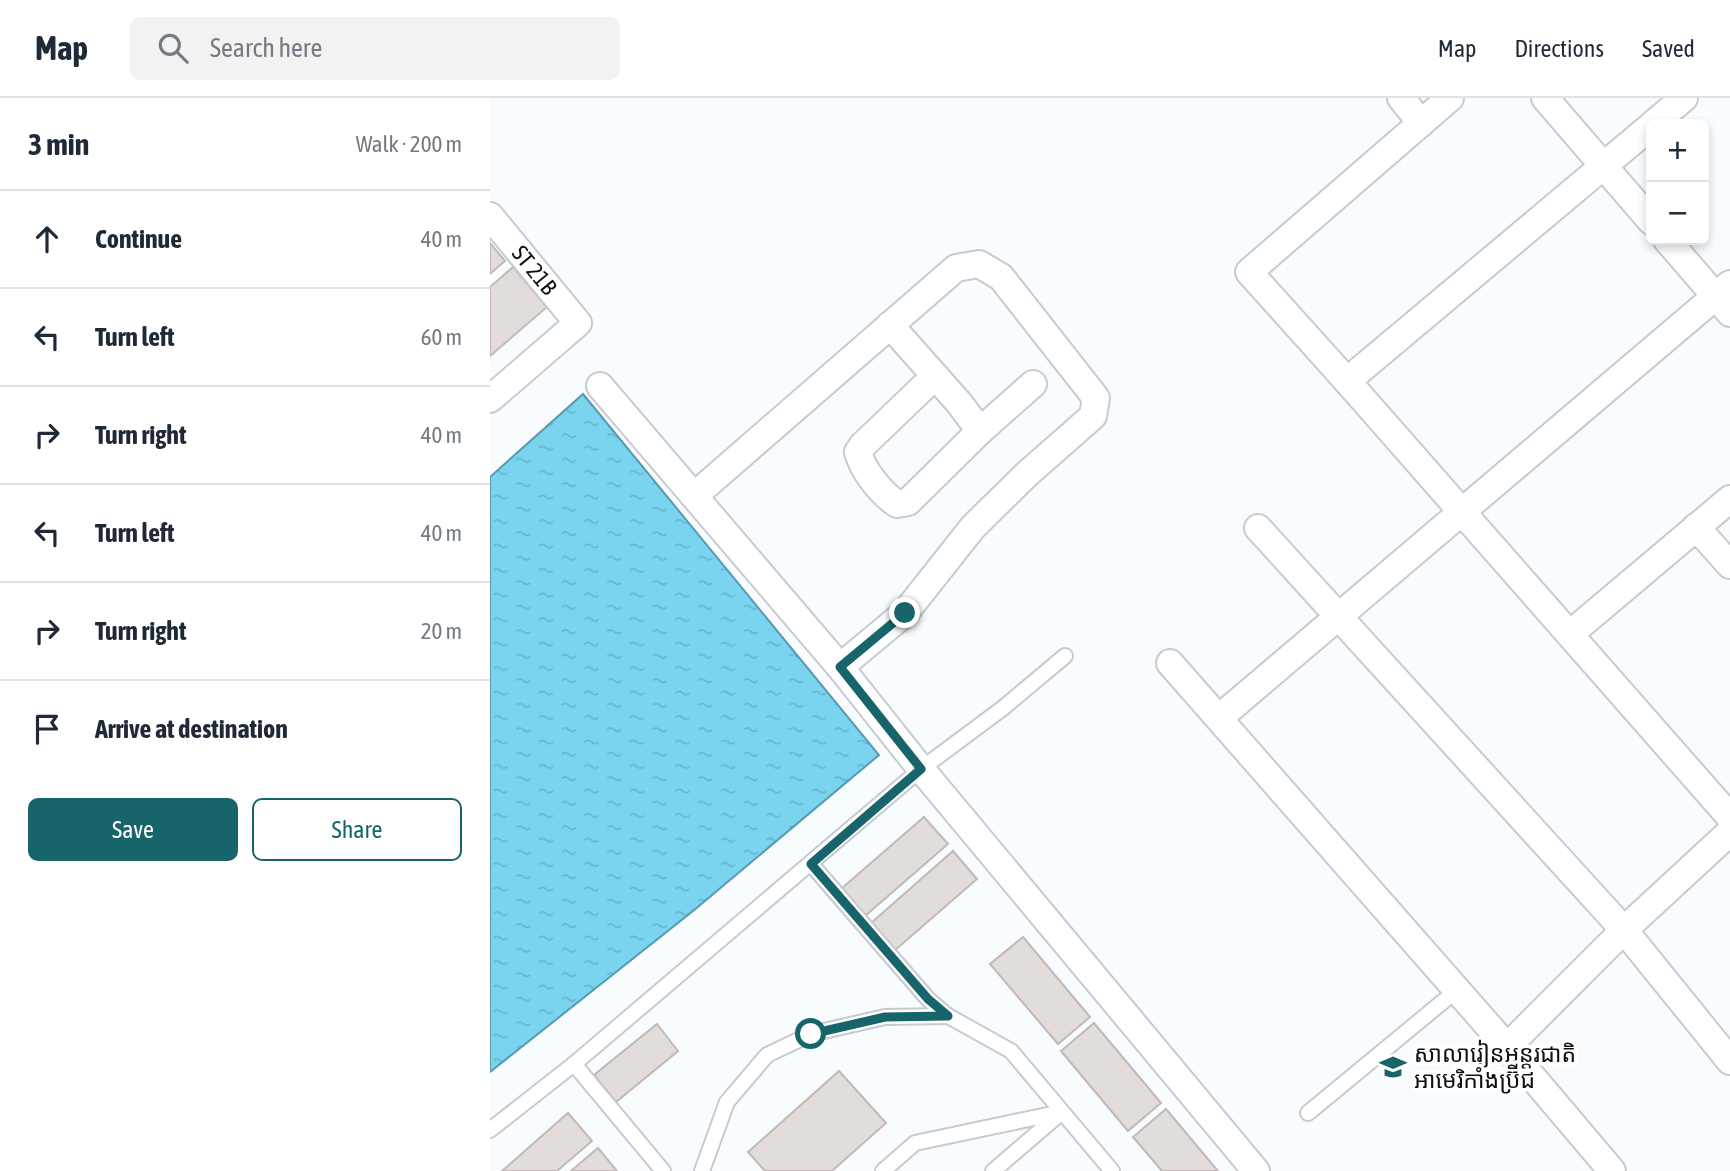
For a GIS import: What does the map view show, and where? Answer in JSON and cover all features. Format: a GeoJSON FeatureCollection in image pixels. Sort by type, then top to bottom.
{"type":"FeatureCollection","features":[{"type":"Feature","properties":{"kind":"street"},"geometry":{"type":"LineString","coordinates":[[1401,98],[1421,123]]}},
{"type":"Feature","properties":{"kind":"street"},"geometry":{"type":"LineString","coordinates":[[1450,98],[1249,272],[1730,817]]}},
{"type":"Feature","properties":{"kind":"street"},"geometry":{"type":"LineString","coordinates":[[1545,98],[1646,215]]}},
{"type":"Feature","properties":{"kind":"street"},"geometry":{"type":"LineString","coordinates":[[1659,119],[1684,98]]}},
{"type":"Feature","properties":{"kind":"street"},"geometry":{"type":"LineString","coordinates":[[1348,381],[1646,130]]}},
{"type":"Feature","properties":{"kind":"street"},"geometry":{"type":"LineString","coordinates":[[490,216],[578,323],[490,398]]}},
{"type":"Feature","properties":{"kind":"street"},"geometry":{"type":"LineString","coordinates":[[1219,718],[1462,512],[1725,298],[1672,245]]}},
{"type":"Feature","properties":{"kind":"street"},"geometry":{"type":"LineString","coordinates":[[694,496],[956,268],[979,264],[1001,277],[1096,398],[1093,416],[1027,474],[973,527],[905,613],[840,667]]}},
{"type":"Feature","properties":{"kind":"street"},"geometry":{"type":"LineString","coordinates":[[890,325],[960,404],[979,431]]}},
{"type":"Feature","properties":{"kind":"street"},"geometry":{"type":"LineString","coordinates":[[935,376],[858,452],[867,470],[888,498],[897,504],[908,502],[979,431],[1033,384]]}},
{"type":"Feature","properties":{"kind":"street"},"geometry":{"type":"LineString","coordinates":[[600,386],[840,667],[921,769],[1256,1171]]}},
{"type":"Feature","properties":{"kind":"street"},"geometry":{"type":"LineString","coordinates":[[1570,634],[1730,499]]}},
{"type":"Feature","properties":{"kind":"street"},"geometry":{"type":"LineString","coordinates":[[1696,527],[1730,565]]}},
{"type":"Feature","properties":{"kind":"street"},"geometry":{"type":"LineString","coordinates":[[1258,528],[1624,930],[1730,1061]]}},
{"type":"Feature","properties":{"kind":"street"},"geometry":{"type":"LineString","coordinates":[[1170,663],[1507,1047],[1612,1171]]}},
{"type":"Feature","properties":{"kind":"street"},"geometry":{"type":"LineString","coordinates":[[1507,1047],[1624,930],[1730,832]]}},
{"type":"Feature","properties":{"kind":"lane"},"geometry":{"type":"LineString","coordinates":[[490,1130],[574,1065],[921,769],[1003,708],[1065,656]]}},
{"type":"Feature","properties":{"kind":"lane"},"geometry":{"type":"LineString","coordinates":[[811,864],[928,999],[948,1016],[1011,1051],[1112,1171]]}},
{"type":"Feature","properties":{"kind":"lane"},"geometry":{"type":"LineString","coordinates":[[1308,1113],[1457,990]]}},
{"type":"Feature","properties":{"kind":"lane"},"geometry":{"type":"LineString","coordinates":[[702,1171],[727,1102],[767,1055],[811,1034],[885,1017],[948,1016]]}},
{"type":"Feature","properties":{"kind":"lane"},"geometry":{"type":"LineString","coordinates":[[574,1065],[663,1171]]}},
{"type":"Feature","properties":{"kind":"lane"},"geometry":{"type":"LineString","coordinates":[[883,1171],[915,1143],[1062,1112]]}},
{"type":"Feature","properties":{"kind":"lane"},"geometry":{"type":"LineString","coordinates":[[993,1171],[1062,1112]]}},
{"type":"Feature","properties":{"kind":"water"},"geometry":{"type":"Polygon","coordinates":[[[583,394],[879,755],[693,911],[490,1072],[490,477],[583,394]]]}},
{"type":"Feature","properties":{"kind":"building"},"geometry":{"type":"Polygon","coordinates":[[[490,243],[505,261],[490,274],[490,243]]]}},
{"type":"Feature","properties":{"kind":"building"},"geometry":{"type":"Polygon","coordinates":[[[513,267],[547,307],[490,356],[490,287],[513,267]]]}},
{"type":"Feature","properties":{"kind":"building"},"geometry":{"type":"Polygon","coordinates":[[[924,817],[948,844],[865,916],[842,888],[924,817]]]}},
{"type":"Feature","properties":{"kind":"building"},"geometry":{"type":"Polygon","coordinates":[[[953,851],[977,879],[894,951],[871,923],[953,851]]]}},
{"type":"Feature","properties":{"kind":"building"},"geometry":{"type":"Polygon","coordinates":[[[1023,937],[1090,1017],[1058,1044],[990,964],[1023,937]]]}},
{"type":"Feature","properties":{"kind":"building"},"geometry":{"type":"Polygon","coordinates":[[[1094,1023],[1161,1103],[1128,1131],[1061,1051],[1094,1023]]]}},
{"type":"Feature","properties":{"kind":"building"},"geometry":{"type":"Polygon","coordinates":[[[657,1024],[678,1051],[616,1102],[594,1075],[657,1024]]]}},
{"type":"Feature","properties":{"kind":"building"},"geometry":{"type":"Polygon","coordinates":[[[839,1071],[886,1123],[832,1171],[765,1171],[748,1152],[839,1071]]]}},
{"type":"Feature","properties":{"kind":"building"},"geometry":{"type":"Polygon","coordinates":[[[1166,1109],[1218,1171],[1162,1171],[1133,1137],[1166,1109]]]}},
{"type":"Feature","properties":{"kind":"building"},"geometry":{"type":"Polygon","coordinates":[[[568,1113],[592,1141],[557,1171],[502,1171],[568,1113]]]}},
{"type":"Feature","properties":{"kind":"building"},"geometry":{"type":"Polygon","coordinates":[[[598,1148],[617,1171],[571,1171],[598,1148]]]}},
{"type":"Feature","properties":{"kind":"place","name":"សាលារៀនអន្តរជាតិ អាមេរិកាំងប្រ៊ីជ"},"geometry":{"type":"Point","coordinates":[1393,1067]}},
{"type":"Feature","properties":{"kind":"route"},"geometry":{"type":"LineString","coordinates":[[811,1034],[885,1017],[948,1016],[928,999],[811,864],[921,769],[840,667],[905,613]]}}]}
